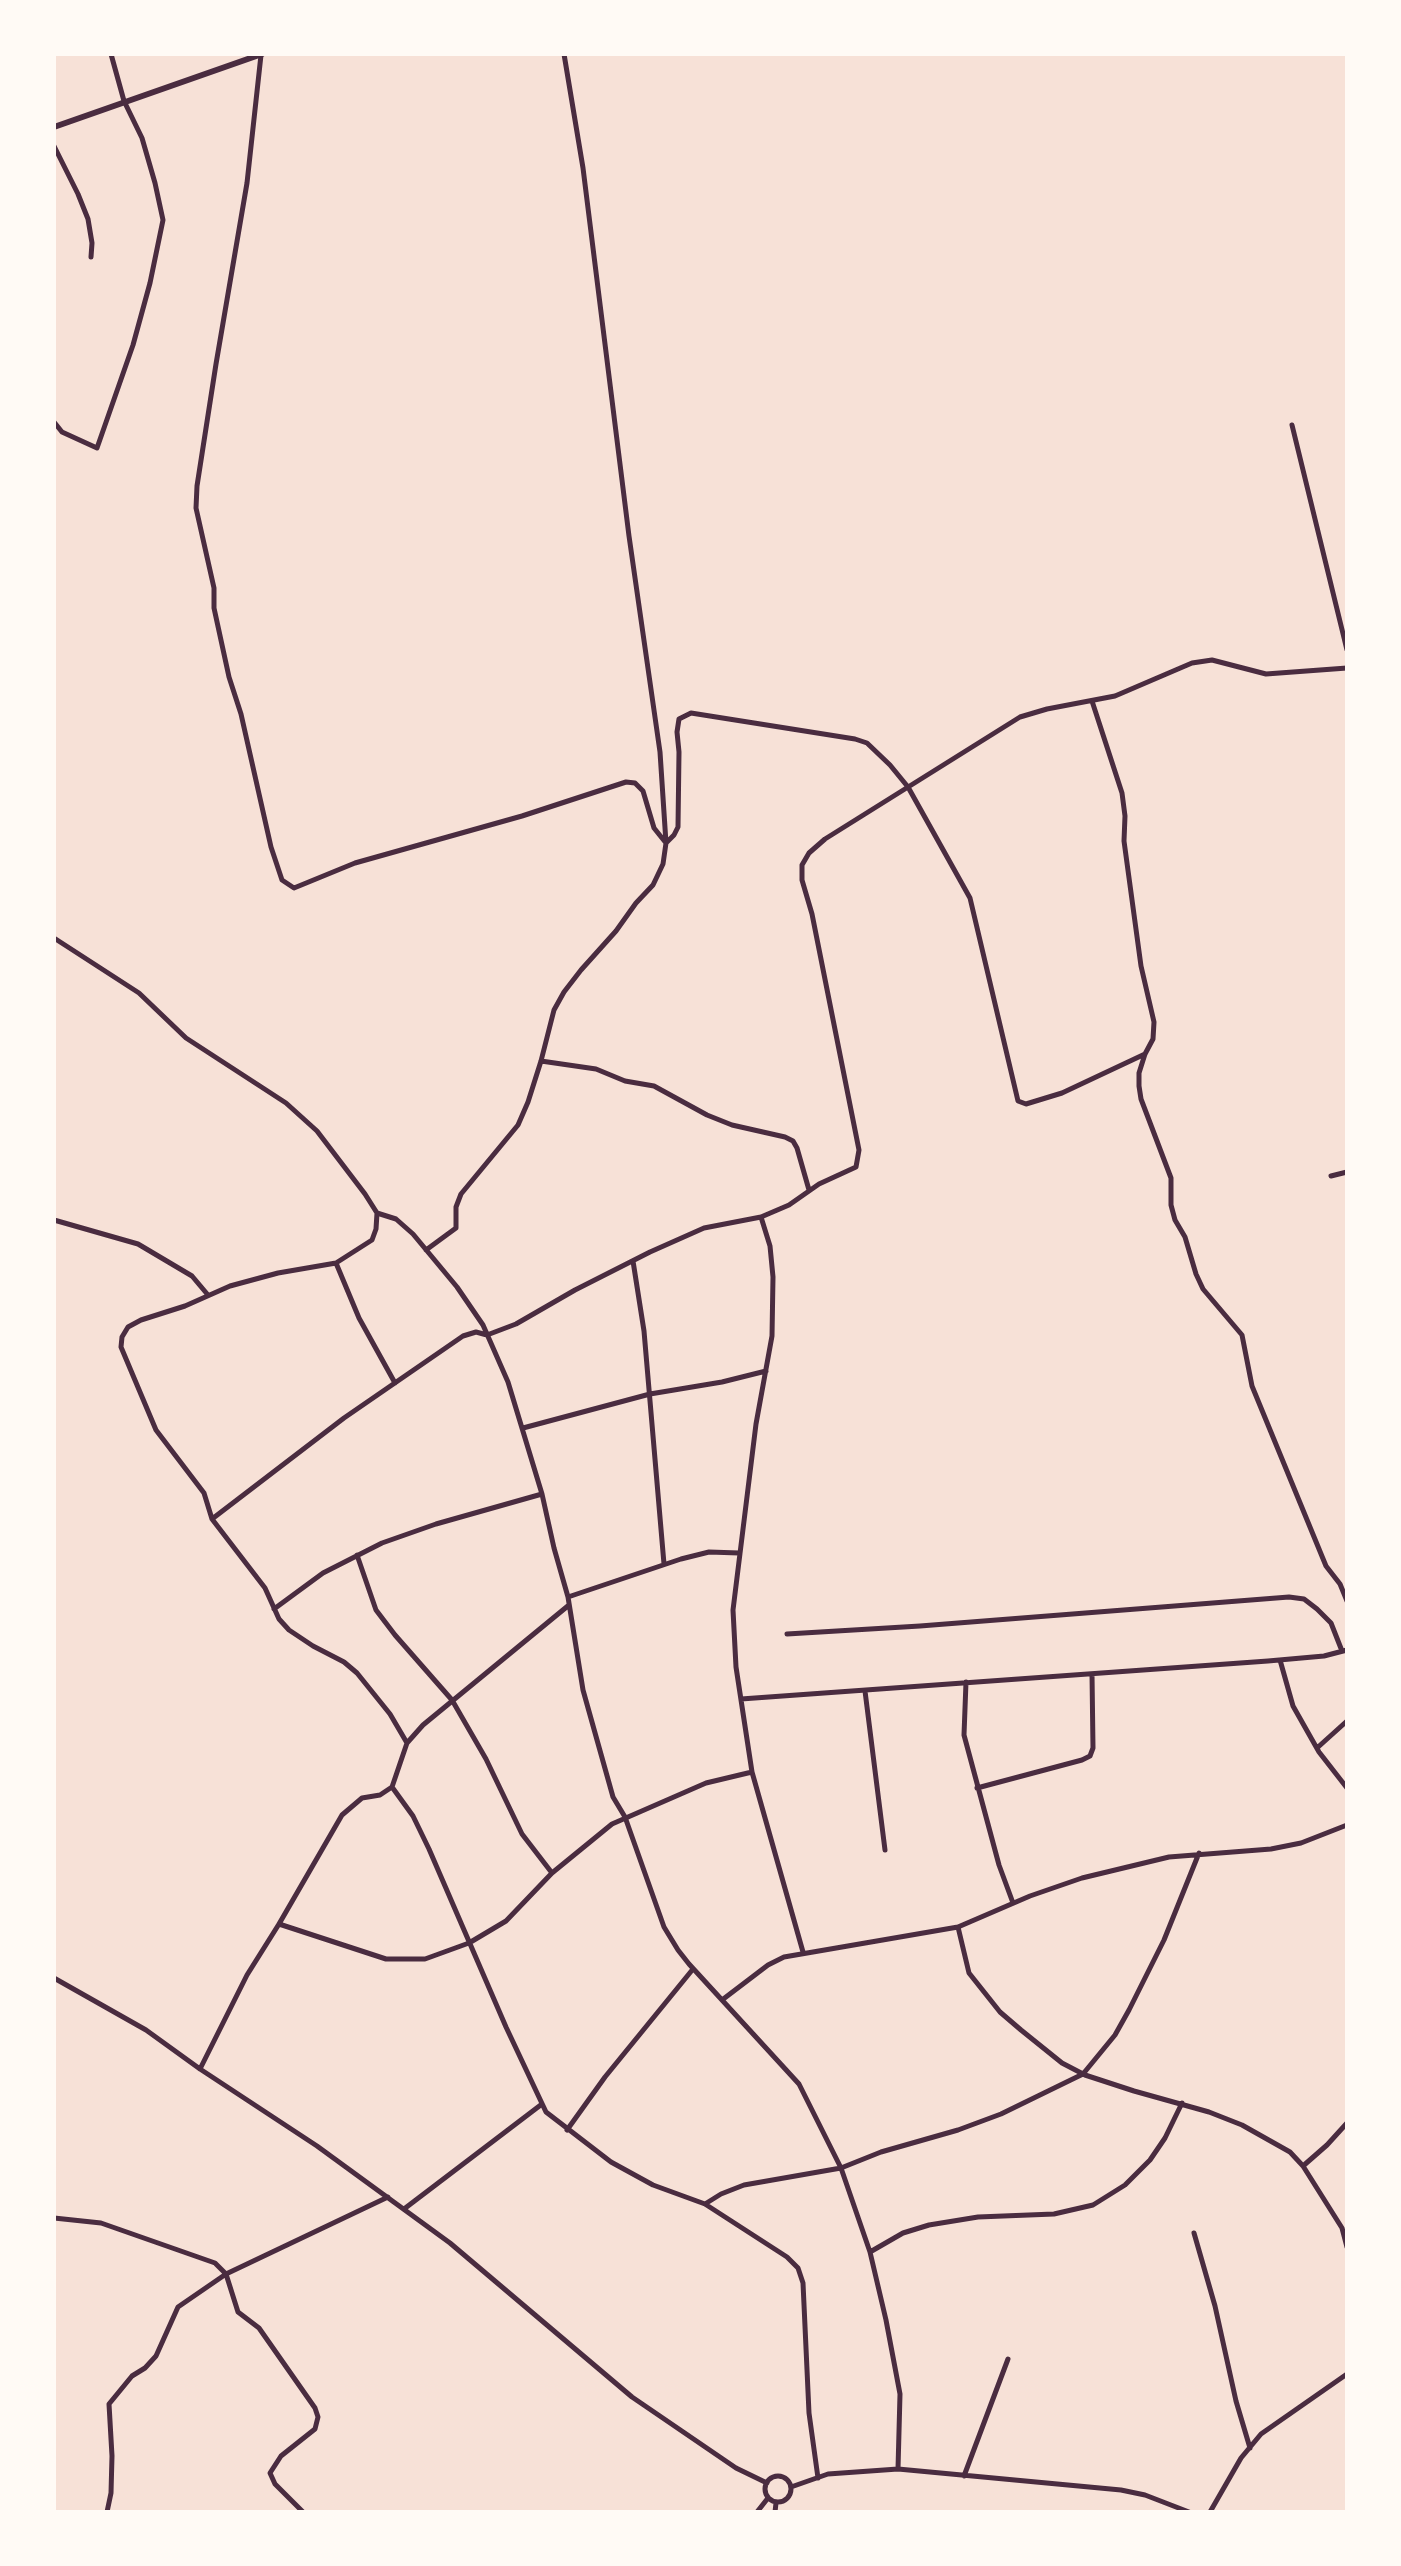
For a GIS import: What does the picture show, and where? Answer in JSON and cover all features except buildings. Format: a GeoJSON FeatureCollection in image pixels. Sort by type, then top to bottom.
{"type":"FeatureCollection","features":[{"type":"Feature","properties":{"kind":"street"},"geometry":{"type":"LineString","coordinates":[[54,422],[62,432],[97,448],[133,345],[163,220],[142,138],[124,101],[111,54]]}},
{"type":"Feature","properties":{"kind":"street"},"geometry":{"type":"LineString","coordinates":[[54,127],[261,54],[247,183],[216,364],[196,508],[229,677],[282,880],[294,888],[355,863],[522,816],[626,782],[635,783],[643,791],[654,828],[666,843]]}},
{"type":"Feature","properties":{"kind":"street"},"geometry":{"type":"LineString","coordinates":[[426,1250],[456,1228],[456,1207],[461,1194],[518,1125],[541,1061],[554,1010],[564,992],[653,885],[663,864],[666,843],[660,752],[629,536],[583,168],[564,54]]}},
{"type":"Feature","properties":{"kind":"street"},"geometry":{"type":"LineString","coordinates":[[54,146],[88,219],[91,257]]}},
{"type":"Feature","properties":{"kind":"street"},"geometry":{"type":"LineString","coordinates":[[1292,425],[1347,650]]}},
{"type":"Feature","properties":{"kind":"street"},"geometry":{"type":"LineString","coordinates":[[212,1519],[344,1418],[463,1336],[476,1332],[487,1335],[516,1324],[575,1290],[704,1228],[761,1217],[789,1205],[856,1167],[859,1150],[812,914],[802,880],[802,865],[809,853],[825,839],[1020,717],[1115,696],[1192,663],[1212,660],[1266,674],[1347,668]]}},
{"type":"Feature","properties":{"kind":"street"},"geometry":{"type":"LineString","coordinates":[[1092,701],[1122,793],[1124,841],[1141,966],[1154,1022],[1153,1039],[1139,1073],[1141,1099],[1171,1178],[1171,1205],[1175,1220],[1185,1237],[1203,1289],[1242,1335],[1252,1386],[1326,1566],[1340,1584],[1347,1601]]}},
{"type":"Feature","properties":{"kind":"street"},"geometry":{"type":"LineString","coordinates":[[666,843],[678,827],[679,719],[691,713],[867,743],[908,787],[970,898],[1018,1101],[1026,1104],[1062,1093],[1145,1054]]}},
{"type":"Feature","properties":{"kind":"street"},"geometry":{"type":"LineString","coordinates":[[54,938],[139,993],[186,1038],[286,1103],[317,1131],[377,1213],[372,1240],[336,1263],[278,1273],[230,1286],[128,1327],[121,1347],[156,1430],[204,1493],[212,1519],[265,1588],[273,1609],[289,1630],[357,1673],[390,1714],[407,1743]]}},
{"type":"Feature","properties":{"kind":"street"},"geometry":{"type":"LineString","coordinates":[[541,1061],[596,1069],[625,1081],[654,1086],[732,1125],[785,1137],[793,1141],[797,1148],[809,1191]]}},
{"type":"Feature","properties":{"kind":"street"},"geometry":{"type":"LineString","coordinates":[[1331,1176],[1347,1172]]}},
{"type":"Feature","properties":{"kind":"street"},"geometry":{"type":"LineString","coordinates":[[377,1213],[396,1219],[475,1310],[508,1382],[542,1494],[568,1597],[583,1690],[613,1797],[625,1817],[664,1927],[693,1969],[799,2084],[841,2168],[870,2252],[886,2320],[900,2394],[898,2469]]}},
{"type":"Feature","properties":{"kind":"street"},"geometry":{"type":"LineString","coordinates":[[761,1217],[770,1246],[773,1277],[772,1336],[756,1424],[747,1514],[739,1553],[733,1610],[736,1667],[752,1772],[803,1952]]}},
{"type":"Feature","properties":{"kind":"street"},"geometry":{"type":"LineString","coordinates":[[54,1220],[138,1244],[192,1276],[208,1295]]}},
{"type":"Feature","properties":{"kind":"street"},"geometry":{"type":"LineString","coordinates":[[633,1261],[644,1331],[664,1564]]}},
{"type":"Feature","properties":{"kind":"street"},"geometry":{"type":"LineString","coordinates":[[336,1263],[359,1318],[395,1383]]}},
{"type":"Feature","properties":{"kind":"street"},"geometry":{"type":"LineString","coordinates":[[523,1428],[650,1394],[766,1371]]}},
{"type":"Feature","properties":{"kind":"street"},"geometry":{"type":"LineString","coordinates":[[273,1609],[323,1573],[382,1543],[542,1494]]}},
{"type":"Feature","properties":{"kind":"street"},"geometry":{"type":"LineString","coordinates":[[568,1597],[709,1552],[739,1553]]}},
{"type":"Feature","properties":{"kind":"street"},"geometry":{"type":"LineString","coordinates":[[357,1555],[376,1610],[452,1700],[486,1759],[522,1834],[552,1873]]}},
{"type":"Feature","properties":{"kind":"street"},"geometry":{"type":"LineString","coordinates":[[741,1699],[1280,1660],[1344,1651],[1331,1623],[1317,1609],[1304,1599],[1289,1597],[787,1634]]}},
{"type":"Feature","properties":{"kind":"street"},"geometry":{"type":"LineString","coordinates":[[200,2069],[247,1975],[342,1815],[362,1798],[380,1795],[392,1787],[407,1743],[423,1725],[569,1605]]}},
{"type":"Feature","properties":{"kind":"street"},"geometry":{"type":"LineString","coordinates":[[1280,1660],[1293,1706],[1317,1748],[1347,1788]]}},
{"type":"Feature","properties":{"kind":"street"},"geometry":{"type":"LineString","coordinates":[[977,1788],[1090,1756],[1093,1748],[1092,1674]]}},
{"type":"Feature","properties":{"kind":"street"},"geometry":{"type":"LineString","coordinates":[[966,1682],[964,1735],[999,1865],[1013,1903]]}},
{"type":"Feature","properties":{"kind":"street"},"geometry":{"type":"LineString","coordinates":[[865,1691],[885,1850]]}},
{"type":"Feature","properties":{"kind":"street"},"geometry":{"type":"LineString","coordinates":[[1317,1748],[1347,1721]]}},
{"type":"Feature","properties":{"kind":"street"},"geometry":{"type":"LineString","coordinates":[[279,1924],[386,1959],[425,1959],[469,1943],[506,1921],[552,1873],[612,1824],[706,1783],[752,1772]]}},
{"type":"Feature","properties":{"kind":"street"},"geometry":{"type":"LineString","coordinates":[[392,1787],[413,1816],[546,2112],[611,2162],[653,2185],[705,2204],[787,2257],[798,2268],[803,2283],[809,2413],[818,2478]]}},
{"type":"Feature","properties":{"kind":"street"},"geometry":{"type":"LineString","coordinates":[[722,2000],[768,1965],[784,1957],[958,1927],[1082,1878],[1169,1857],[1271,1849],[1301,1843],[1347,1825]]}},
{"type":"Feature","properties":{"kind":"street"},"geometry":{"type":"LineString","coordinates":[[705,2204],[744,2185],[841,2168],[1001,2114],[1083,2074],[1115,2035],[1129,2010],[1164,1940],[1199,1853]]}},
{"type":"Feature","properties":{"kind":"street"},"geometry":{"type":"LineString","coordinates":[[958,1927],[969,1973],[983,1992],[1021,2030],[1062,2063],[1083,2074],[1182,2103],[1242,2125],[1290,2152],[1303,2166],[1342,2228],[1347,2247]]}},
{"type":"Feature","properties":{"kind":"street"},"geometry":{"type":"LineString","coordinates":[[567,2130],[605,2077],[693,1969]]}},
{"type":"Feature","properties":{"kind":"street"},"geometry":{"type":"LineString","coordinates":[[54,1978],[146,2030],[317,2146],[450,2243],[632,2397],[736,2468],[767,2483]]}},
{"type":"Feature","properties":{"kind":"street"},"geometry":{"type":"LineString","coordinates":[[870,2252],[903,2233],[929,2225],[978,2217],[1054,2214],[1093,2205],[1125,2185],[1150,2160],[1182,2103]]}},
{"type":"Feature","properties":{"kind":"street"},"geometry":{"type":"LineString","coordinates":[[404,2209],[542,2104]]}},
{"type":"Feature","properties":{"kind":"street"},"geometry":{"type":"LineString","coordinates":[[1303,2166],[1347,2123]]}},
{"type":"Feature","properties":{"kind":"street"},"geometry":{"type":"LineString","coordinates":[[107,2512],[112,2468],[109,2404],[132,2376],[156,2356],[178,2307],[226,2274],[388,2197]]}},
{"type":"Feature","properties":{"kind":"street"},"geometry":{"type":"LineString","coordinates":[[54,2218],[101,2223],[215,2263],[226,2274],[238,2312],[259,2328],[315,2408],[318,2417],[315,2429],[281,2456],[270,2473],[275,2484],[303,2512]]}},
{"type":"Feature","properties":{"kind":"street"},"geometry":{"type":"LineString","coordinates":[[1194,2233],[1250,2448]]}},
{"type":"Feature","properties":{"kind":"street"},"geometry":{"type":"LineString","coordinates":[[964,2476],[1008,2359]]}},
{"type":"Feature","properties":{"kind":"street"},"geometry":{"type":"LineString","coordinates":[[1210,2512],[1235,2467],[1261,2434],[1347,2374]]}},
{"type":"Feature","properties":{"kind":"street"},"geometry":{"type":"LineString","coordinates":[[791,2487],[828,2474],[898,2469],[1121,2490],[1145,2495],[1189,2512]]}},
{"type":"Feature","properties":{"kind":"street"},"geometry":{"type":"LineString","coordinates":[[776,2503],[768,2498],[767,2483],[777,2476],[783,2477],[791,2487]]}},
{"type":"Feature","properties":{"kind":"street"},"geometry":{"type":"LineString","coordinates":[[776,2503],[787,2498],[791,2487]]}},
{"type":"Feature","properties":{"kind":"street"},"geometry":{"type":"LineString","coordinates":[[757,2512],[768,2498]]}},
{"type":"Feature","properties":{"kind":"street"},"geometry":{"type":"LineString","coordinates":[[775,2512],[776,2503]]}}]}
